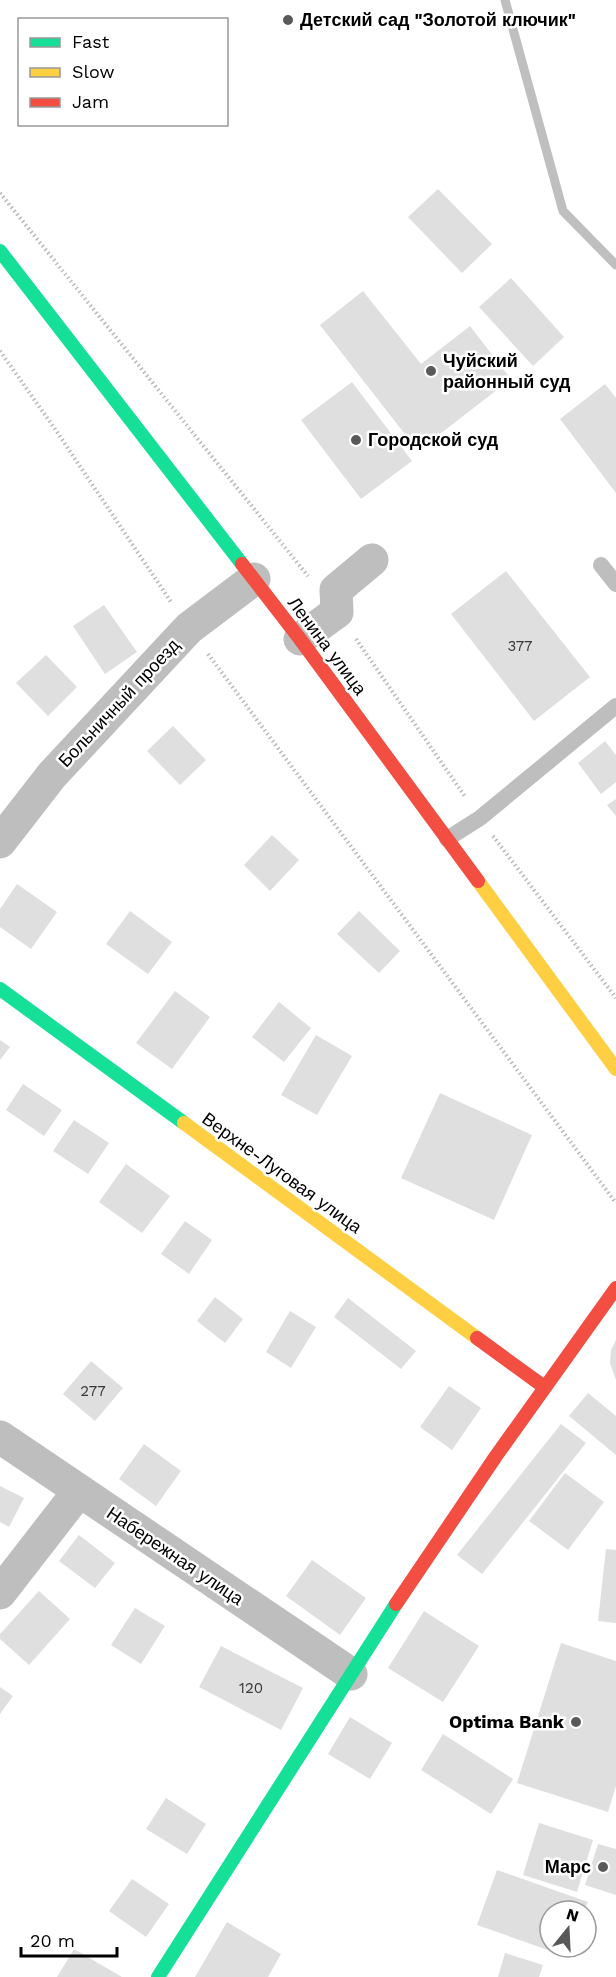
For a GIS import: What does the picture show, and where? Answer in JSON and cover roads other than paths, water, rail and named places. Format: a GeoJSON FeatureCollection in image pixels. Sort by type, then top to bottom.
{"type":"FeatureCollection","features":[{"type":"Feature","properties":{"kind":"street","name":"Ленина улица"},"geometry":{"type":"LineString","coordinates":[[0,251],[300,639],[616,1069]]}},
{"type":"Feature","properties":{"kind":"street"},"geometry":{"type":"LineString","coordinates":[[300,639],[337,612],[336,590],[372,560]]}},
{"type":"Feature","properties":{"kind":"street","name":"Больничный проезд"},"geometry":{"type":"LineString","coordinates":[[0,842],[52,775],[189,628],[254,579]]}},
{"type":"Feature","properties":{"kind":"street","name":"Верхне-Луговая улица"},"geometry":{"type":"LineString","coordinates":[[0,989],[543,1386]]}},
{"type":"Feature","properties":{"kind":"street"},"geometry":{"type":"LineString","coordinates":[[158,1977],[351,1674],[543,1386],[616,1288]]}},
{"type":"Feature","properties":{"kind":"street","name":"Набережная улица"},"geometry":{"type":"LineString","coordinates":[[0,1437],[351,1674]]}},
{"type":"Feature","properties":{"kind":"street"},"geometry":{"type":"LineString","coordinates":[[0,1593],[79,1491]]}},
{"type":"Feature","properties":{"kind":"lane"},"geometry":{"type":"LineString","coordinates":[[601,566],[616,584]]}},
{"type":"Feature","properties":{"kind":"lane"},"geometry":{"type":"LineString","coordinates":[[447,839],[480,818],[616,706]]}},
{"type":"Feature","properties":{"kind":"waterway"},"geometry":{"type":"LineString","coordinates":[[505,0],[563,211],[616,265]]}},
{"type":"Feature","properties":{"kind":"place","name":"Детский сад \"Золотой ключик\""},"geometry":{"type":"Point","coordinates":[288,20]}},
{"type":"Feature","properties":{"kind":"place","name":"Чуйский районный суд"},"geometry":{"type":"Point","coordinates":[431,371]}},
{"type":"Feature","properties":{"kind":"place","name":"Городской суд"},"geometry":{"type":"Point","coordinates":[356,440]}},
{"type":"Feature","properties":{"kind":"place","name":"Optima Bank"},"geometry":{"type":"Point","coordinates":[576,1722]}},
{"type":"Feature","properties":{"kind":"place","name":"Марс"},"geometry":{"type":"Point","coordinates":[603,1867]}}]}
